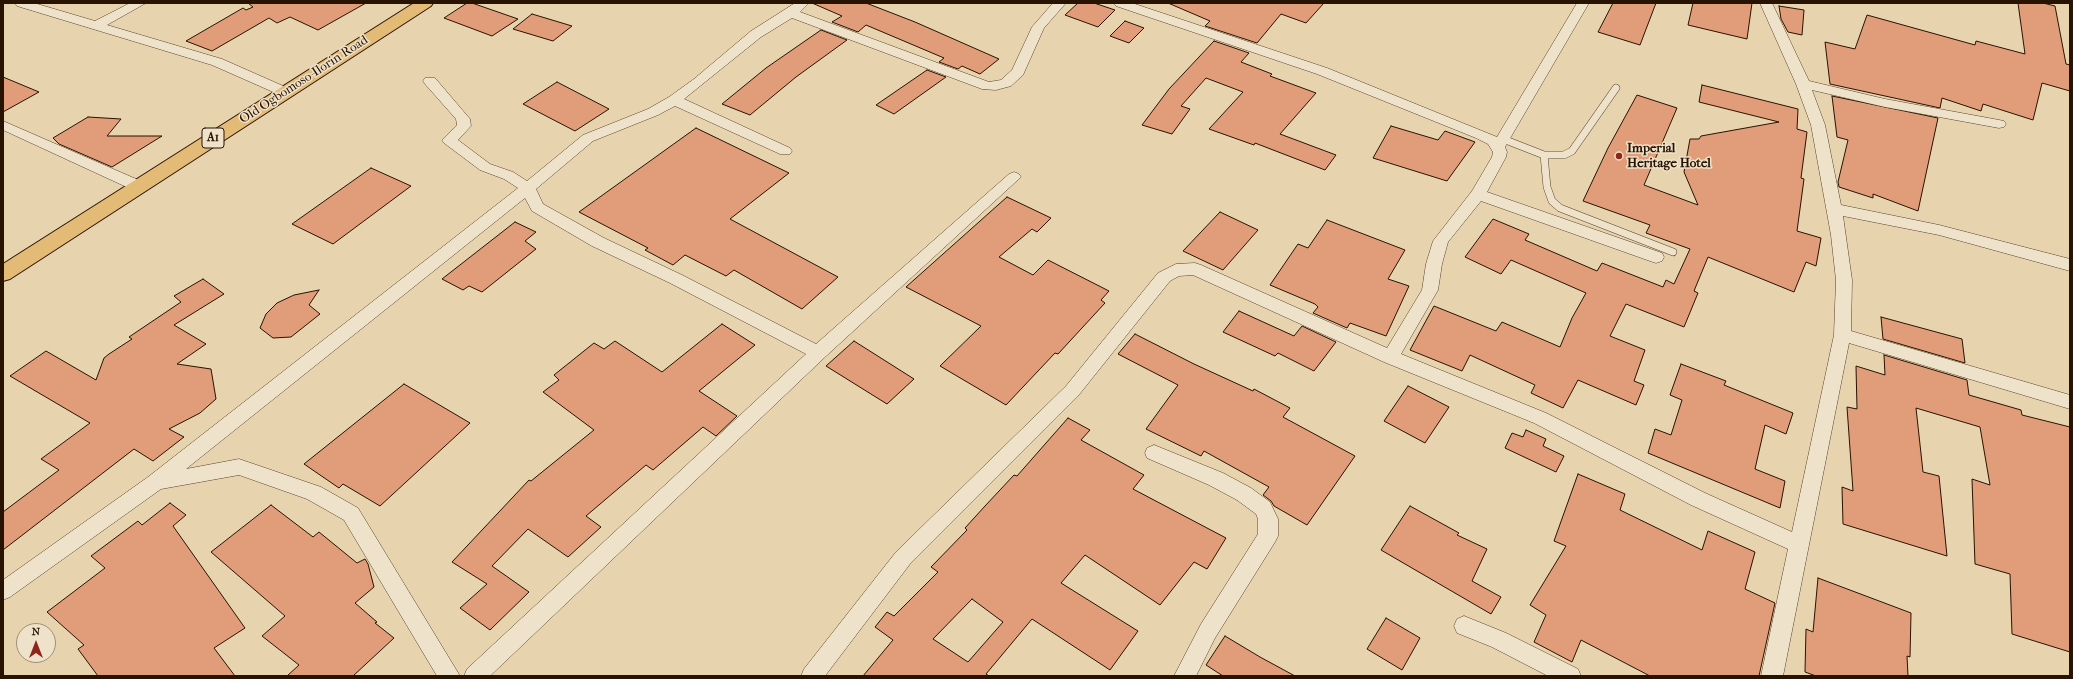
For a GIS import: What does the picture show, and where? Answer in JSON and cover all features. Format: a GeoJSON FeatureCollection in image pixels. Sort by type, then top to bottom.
{"type":"FeatureCollection","features":[{"type":"Feature","properties":{"kind":"highway","name":"Old Ogbomoso-Ilorin Road"},"geometry":{"type":"LineString","coordinates":[[3,274],[424,3]]}},
{"type":"Feature","properties":{"kind":"street"},"geometry":{"type":"LineString","coordinates":[[22,3],[217,62],[285,92]]}},
{"type":"Feature","properties":{"kind":"street"},"geometry":{"type":"LineString","coordinates":[[97,25],[140,3]]}},
{"type":"Feature","properties":{"kind":"street"},"geometry":{"type":"LineString","coordinates":[[3,591],[154,483],[528,188],[588,138],[654,112],[674,100],[699,82],[756,34],[797,8],[988,86],[996,86],[1006,83],[1018,72],[1038,28],[1060,3]]}},
{"type":"Feature","properties":{"kind":"street"},"geometry":{"type":"LineString","coordinates":[[1120,3],[1322,71],[1501,143]]}},
{"type":"Feature","properties":{"kind":"street"},"geometry":{"type":"LineString","coordinates":[[1390,357],[1430,290],[1434,264],[1441,241],[1478,194],[1499,157],[1501,143],[1583,3]]}},
{"type":"Feature","properties":{"kind":"street"},"geometry":{"type":"LineString","coordinates":[[1766,3],[1803,84],[1818,125],[1834,209],[1844,280],[1842,335],[1772,676]]}},
{"type":"Feature","properties":{"kind":"street"},"geometry":{"type":"LineString","coordinates":[[430,81],[463,119],[464,126],[449,140],[485,167],[500,174],[508,175],[528,188],[537,206],[598,242],[676,279],[818,353]]}},
{"type":"Feature","properties":{"kind":"street"},"geometry":{"type":"LineString","coordinates":[[1803,84],[1885,103],[1999,124]]}},
{"type":"Feature","properties":{"kind":"street"},"geometry":{"type":"LineString","coordinates":[[674,100],[785,152]]}},
{"type":"Feature","properties":{"kind":"street"},"geometry":{"type":"LineString","coordinates":[[3,124],[138,186]]}},
{"type":"Feature","properties":{"kind":"street"},"geometry":{"type":"LineString","coordinates":[[475,676],[818,353],[1014,177]]}},
{"type":"Feature","properties":{"kind":"street"},"geometry":{"type":"LineString","coordinates":[[1478,194],[1574,226],[1656,257]]}},
{"type":"Feature","properties":{"kind":"street"},"geometry":{"type":"LineString","coordinates":[[494,214],[537,206]]}},
{"type":"Feature","properties":{"kind":"street"},"geometry":{"type":"LineString","coordinates":[[1834,209],[1939,230],[2070,265]]}},
{"type":"Feature","properties":{"kind":"street"},"geometry":{"type":"LineString","coordinates":[[812,676],[903,558],[1072,391],[1164,277],[1176,270],[1195,269],[1390,357],[1540,418],[1698,500],[1798,544]]}},
{"type":"Feature","properties":{"kind":"street"},"geometry":{"type":"LineString","coordinates":[[1842,335],[2070,402]]}},
{"type":"Feature","properties":{"kind":"street"},"geometry":{"type":"LineString","coordinates":[[1154,453],[1216,479],[1244,494],[1263,508],[1268,519],[1268,536],[1208,631],[1185,676]]}},
{"type":"Feature","properties":{"kind":"street"},"geometry":{"type":"LineString","coordinates":[[154,483],[208,471],[239,467],[314,493],[351,514],[449,676]]}},
{"type":"Feature","properties":{"kind":"street"},"geometry":{"type":"LineString","coordinates":[[1464,626],[1499,640],[1570,676]]}},
{"type":"Feature","properties":{"kind":"lane"},"geometry":{"type":"LineString","coordinates":[[1501,143],[1544,155],[1564,155],[1572,152],[1616,88]]}},
{"type":"Feature","properties":{"kind":"lane"},"geometry":{"type":"LineString","coordinates":[[1544,155],[1547,187],[1552,201],[1560,208],[1673,252]]}},
{"type":"Feature","properties":{"kind":"building"},"geometry":{"type":"Polygon","coordinates":[[[248,3],[366,3],[318,30],[290,17],[277,23],[269,18],[212,51],[186,41],[243,8],[246,10],[253,7],[248,3]]]}},
{"type":"Feature","properties":{"kind":"building"},"geometry":{"type":"Polygon","coordinates":[[[467,3],[472,3],[518,19],[492,36],[444,18],[467,3]]]}},
{"type":"Feature","properties":{"kind":"building"},"geometry":{"type":"Polygon","coordinates":[[[812,3],[866,3],[915,22],[999,59],[980,74],[962,66],[958,69],[939,62],[944,58],[866,25],[858,32],[832,22],[842,16],[812,3]]]}},
{"type":"Feature","properties":{"kind":"building"},"geometry":{"type":"Polygon","coordinates":[[[1078,3],[1094,3],[1115,10],[1098,27],[1065,15],[1078,3]]]}},
{"type":"Feature","properties":{"kind":"building"},"geometry":{"type":"Polygon","coordinates":[[[1168,3],[1324,3],[1306,23],[1281,14],[1257,43],[1205,26],[1210,21],[1168,3]]]}},
{"type":"Feature","properties":{"kind":"building"},"geometry":{"type":"Polygon","coordinates":[[[1613,3],[1656,3],[1640,45],[1598,32],[1613,3]]]}},
{"type":"Feature","properties":{"kind":"building"},"geometry":{"type":"Polygon","coordinates":[[[1693,3],[1752,3],[1747,39],[1688,25],[1693,3]]]}},
{"type":"Feature","properties":{"kind":"building"},"geometry":{"type":"Polygon","coordinates":[[[2018,3],[2043,3],[2055,6],[2066,64],[2070,65],[2070,91],[2042,83],[2033,120],[1983,104],[1981,111],[1942,98],[1940,108],[1830,84],[1825,42],[1855,49],[1867,15],[1975,45],[1976,41],[2025,54],[2018,3]]]}},
{"type":"Feature","properties":{"kind":"building"},"geometry":{"type":"Polygon","coordinates":[[[1779,6],[1804,10],[1802,35],[1788,32],[1781,19],[1779,6]]]}},
{"type":"Feature","properties":{"kind":"building"},"geometry":{"type":"Polygon","coordinates":[[[532,14],[572,26],[553,41],[513,29],[532,14]]]}},
{"type":"Feature","properties":{"kind":"building"},"geometry":{"type":"Polygon","coordinates":[[[1125,21],[1144,28],[1129,43],[1110,36],[1125,21]]]}},
{"type":"Feature","properties":{"kind":"building"},"geometry":{"type":"Polygon","coordinates":[[[821,30],[847,40],[796,77],[750,115],[722,104],[766,68],[821,30]]]}},
{"type":"Feature","properties":{"kind":"building"},"geometry":{"type":"Polygon","coordinates":[[[1214,41],[1249,53],[1241,62],[1272,74],[1270,76],[1316,93],[1280,134],[1336,155],[1325,170],[1255,143],[1254,145],[1209,129],[1243,92],[1206,78],[1181,106],[1190,109],[1172,134],[1142,125],[1169,89],[1214,41]]]}},
{"type":"Feature","properties":{"kind":"building"},"geometry":{"type":"Polygon","coordinates":[[[927,70],[946,77],[894,114],[876,105],[927,70]]]}},
{"type":"Feature","properties":{"kind":"building"},"geometry":{"type":"Polygon","coordinates":[[[3,77],[39,92],[3,112],[3,77]]]}},
{"type":"Feature","properties":{"kind":"building"},"geometry":{"type":"Polygon","coordinates":[[[557,82],[609,109],[575,131],[523,104],[557,82]]]}},
{"type":"Feature","properties":{"kind":"building"},"geometry":{"type":"Polygon","coordinates":[[[1702,85],[1798,109],[1797,129],[1807,132],[1801,178],[1804,179],[1797,231],[1821,238],[1816,266],[1806,262],[1794,292],[1708,257],[1694,291],[1698,293],[1684,327],[1626,304],[1610,336],[1645,350],[1634,381],[1644,385],[1636,405],[1578,380],[1563,408],[1531,393],[1535,385],[1470,355],[1462,371],[1410,350],[1434,306],[1496,331],[1502,322],[1560,347],[1572,318],[1586,293],[1511,260],[1501,274],[1465,257],[1493,219],[1529,234],[1525,240],[1597,271],[1602,263],[1663,287],[1666,280],[1674,284],[1690,249],[1646,233],[1650,225],[1583,201],[1608,148],[1637,95],[1677,108],[1644,185],[1698,205],[1684,172],[1690,139],[1699,139],[1701,136],[1779,122],[1699,102],[1702,85]]]}},
{"type":"Feature","properties":{"kind":"building"},"geometry":{"type":"Polygon","coordinates":[[[1832,96],[1938,118],[1918,211],[1873,194],[1873,198],[1839,187],[1838,182],[1848,140],[1837,137],[1832,96]]]}},
{"type":"Feature","properties":{"kind":"building"},"geometry":{"type":"Polygon","coordinates":[[[88,117],[121,119],[107,136],[162,136],[112,167],[59,144],[53,138],[88,117]]]}},
{"type":"Feature","properties":{"kind":"building"},"geometry":{"type":"Polygon","coordinates":[[[1391,126],[1438,140],[1445,131],[1475,142],[1447,181],[1373,158],[1391,126]]]}},
{"type":"Feature","properties":{"kind":"building"},"geometry":{"type":"Polygon","coordinates":[[[696,128],[789,173],[730,219],[838,277],[802,309],[734,270],[726,276],[685,255],[673,265],[645,250],[648,248],[579,212],[696,128]]]}},
{"type":"Feature","properties":{"kind":"building"},"geometry":{"type":"Polygon","coordinates":[[[371,168],[411,186],[333,244],[292,224],[371,168]]]}},
{"type":"Feature","properties":{"kind":"building"},"geometry":{"type":"Polygon","coordinates":[[[1007,197],[1051,218],[1037,232],[1032,229],[999,257],[1033,275],[1048,260],[1109,291],[1101,300],[1105,303],[1058,354],[1055,353],[1006,405],[940,366],[981,326],[906,287],[1007,197]]]}},
{"type":"Feature","properties":{"kind":"building"},"geometry":{"type":"Polygon","coordinates":[[[1220,212],[1258,230],[1223,270],[1183,251],[1220,212]]]}},
{"type":"Feature","properties":{"kind":"building"},"geometry":{"type":"Polygon","coordinates":[[[1327,220],[1405,250],[1388,279],[1409,286],[1386,336],[1350,323],[1347,328],[1313,313],[1318,307],[1315,304],[1270,285],[1298,244],[1308,248],[1327,220]]]}},
{"type":"Feature","properties":{"kind":"building"},"geometry":{"type":"Polygon","coordinates":[[[515,222],[536,232],[525,241],[536,249],[482,292],[469,286],[463,290],[442,279],[515,222]]]}},
{"type":"Feature","properties":{"kind":"building"},"geometry":{"type":"Polygon","coordinates":[[[203,279],[224,294],[174,325],[206,344],[177,364],[211,369],[216,399],[200,413],[169,429],[184,437],[153,461],[134,449],[3,550],[3,512],[59,470],[41,459],[90,423],[10,376],[46,351],[96,380],[104,358],[132,339],[129,337],[181,302],[174,296],[203,279]]]}},
{"type":"Feature","properties":{"kind":"building"},"geometry":{"type":"Polygon","coordinates":[[[319,290],[309,305],[320,314],[291,337],[273,338],[260,328],[266,314],[277,303],[294,295],[319,290]]]}},
{"type":"Feature","properties":{"kind":"building"},"geometry":{"type":"Polygon","coordinates":[[[1239,311],[1294,336],[1302,326],[1336,342],[1314,371],[1278,353],[1275,356],[1223,332],[1239,311]]]}},
{"type":"Feature","properties":{"kind":"building"},"geometry":{"type":"Polygon","coordinates":[[[1881,317],[1962,339],[1965,363],[1883,339],[1881,317]]]}},
{"type":"Feature","properties":{"kind":"building"},"geometry":{"type":"Polygon","coordinates":[[[722,324],[755,345],[699,391],[737,416],[716,436],[703,427],[653,470],[646,465],[586,516],[601,527],[568,557],[528,529],[492,566],[529,592],[490,630],[460,608],[487,584],[452,562],[529,480],[531,481],[594,430],[543,392],[559,380],[554,375],[594,343],[604,349],[615,341],[662,372],[722,324]]]}},
{"type":"Feature","properties":{"kind":"building"},"geometry":{"type":"Polygon","coordinates":[[[1135,334],[1194,364],[1253,391],[1254,389],[1290,408],[1283,417],[1355,456],[1307,525],[1274,506],[1271,501],[1263,495],[1269,487],[1204,451],[1201,456],[1146,429],[1178,385],[1118,354],[1135,334]]]}},
{"type":"Feature","properties":{"kind":"building"},"geometry":{"type":"Polygon","coordinates":[[[854,341],[914,379],[887,404],[826,366],[854,341]]]}},
{"type":"Feature","properties":{"kind":"building"},"geometry":{"type":"Polygon","coordinates":[[[1884,355],[1967,380],[1969,395],[2021,410],[2022,415],[2070,427],[2070,652],[2012,634],[2010,574],[1975,564],[1972,479],[1990,485],[1980,427],[1916,408],[1923,472],[1939,476],[1947,556],[1843,524],[1842,487],[1853,491],[1847,407],[1857,409],[1856,366],[1885,375],[1884,355]]]}},
{"type":"Feature","properties":{"kind":"building"},"geometry":{"type":"Polygon","coordinates":[[[1681,364],[1726,381],[1724,385],[1793,413],[1786,434],[1765,425],[1755,469],[1785,481],[1780,508],[1648,453],[1655,429],[1671,435],[1682,400],[1670,395],[1681,364]]]}},
{"type":"Feature","properties":{"kind":"building"},"geometry":{"type":"Polygon","coordinates":[[[404,384],[470,423],[380,506],[343,484],[339,488],[304,464],[404,384]]]}},
{"type":"Feature","properties":{"kind":"building"},"geometry":{"type":"Polygon","coordinates":[[[1408,386],[1449,407],[1425,443],[1384,421],[1408,386]]]}},
{"type":"Feature","properties":{"kind":"building"},"geometry":{"type":"Polygon","coordinates":[[[1068,418],[1090,430],[1081,440],[1144,475],[1133,489],[1226,538],[1207,569],[1194,562],[1160,605],[1085,555],[1061,583],[1138,631],[1110,670],[1032,619],[986,674],[989,676],[863,676],[893,640],[875,627],[887,612],[894,616],[938,572],[931,567],[967,530],[965,528],[1014,475],[1017,476],[1068,418]],[[972,599],[933,639],[968,662],[1003,622],[972,599]]]}},
{"type":"Feature","properties":{"kind":"building"},"geometry":{"type":"Polygon","coordinates":[[[1526,430],[1546,439],[1543,446],[1564,456],[1556,472],[1505,448],[1512,433],[1523,437],[1526,430]]]}},
{"type":"Feature","properties":{"kind":"building"},"geometry":{"type":"Polygon","coordinates":[[[1578,474],[1625,494],[1620,510],[1702,550],[1708,531],[1755,552],[1745,589],[1775,603],[1759,676],[1650,676],[1581,640],[1572,662],[1534,642],[1546,615],[1530,605],[1566,546],[1554,541],[1578,474]]]}},
{"type":"Feature","properties":{"kind":"building"},"geometry":{"type":"Polygon","coordinates":[[[170,503],[186,515],[173,526],[245,628],[214,648],[235,676],[98,676],[78,649],[84,645],[47,612],[105,568],[91,556],[138,521],[142,525],[170,503]]]}},
{"type":"Feature","properties":{"kind":"building"},"geometry":{"type":"Polygon","coordinates":[[[271,505],[313,537],[319,532],[357,563],[365,559],[368,564],[374,587],[355,603],[377,622],[375,623],[394,638],[353,676],[287,676],[299,665],[262,636],[285,616],[211,552],[271,505]]]}},
{"type":"Feature","properties":{"kind":"building"},"geometry":{"type":"Polygon","coordinates":[[[1410,506],[1459,533],[1457,535],[1487,549],[1472,581],[1501,597],[1491,614],[1381,550],[1410,506]]]}},
{"type":"Feature","properties":{"kind":"building"},"geometry":{"type":"Polygon","coordinates":[[[1818,578],[1911,613],[1910,657],[1907,656],[1908,676],[1816,676],[1805,672],[1806,629],[1813,632],[1818,578]]]}},
{"type":"Feature","properties":{"kind":"building"},"geometry":{"type":"Polygon","coordinates":[[[1386,618],[1420,638],[1402,670],[1367,649],[1386,618]]]}},
{"type":"Feature","properties":{"kind":"building"},"geometry":{"type":"Polygon","coordinates":[[[1225,636],[1295,676],[1223,676],[1206,665],[1225,636]]]}},
{"type":"Feature","properties":{"kind":"place","name":"Imperial Heritage Hotel"},"geometry":{"type":"Point","coordinates":[1619,156]}}]}
